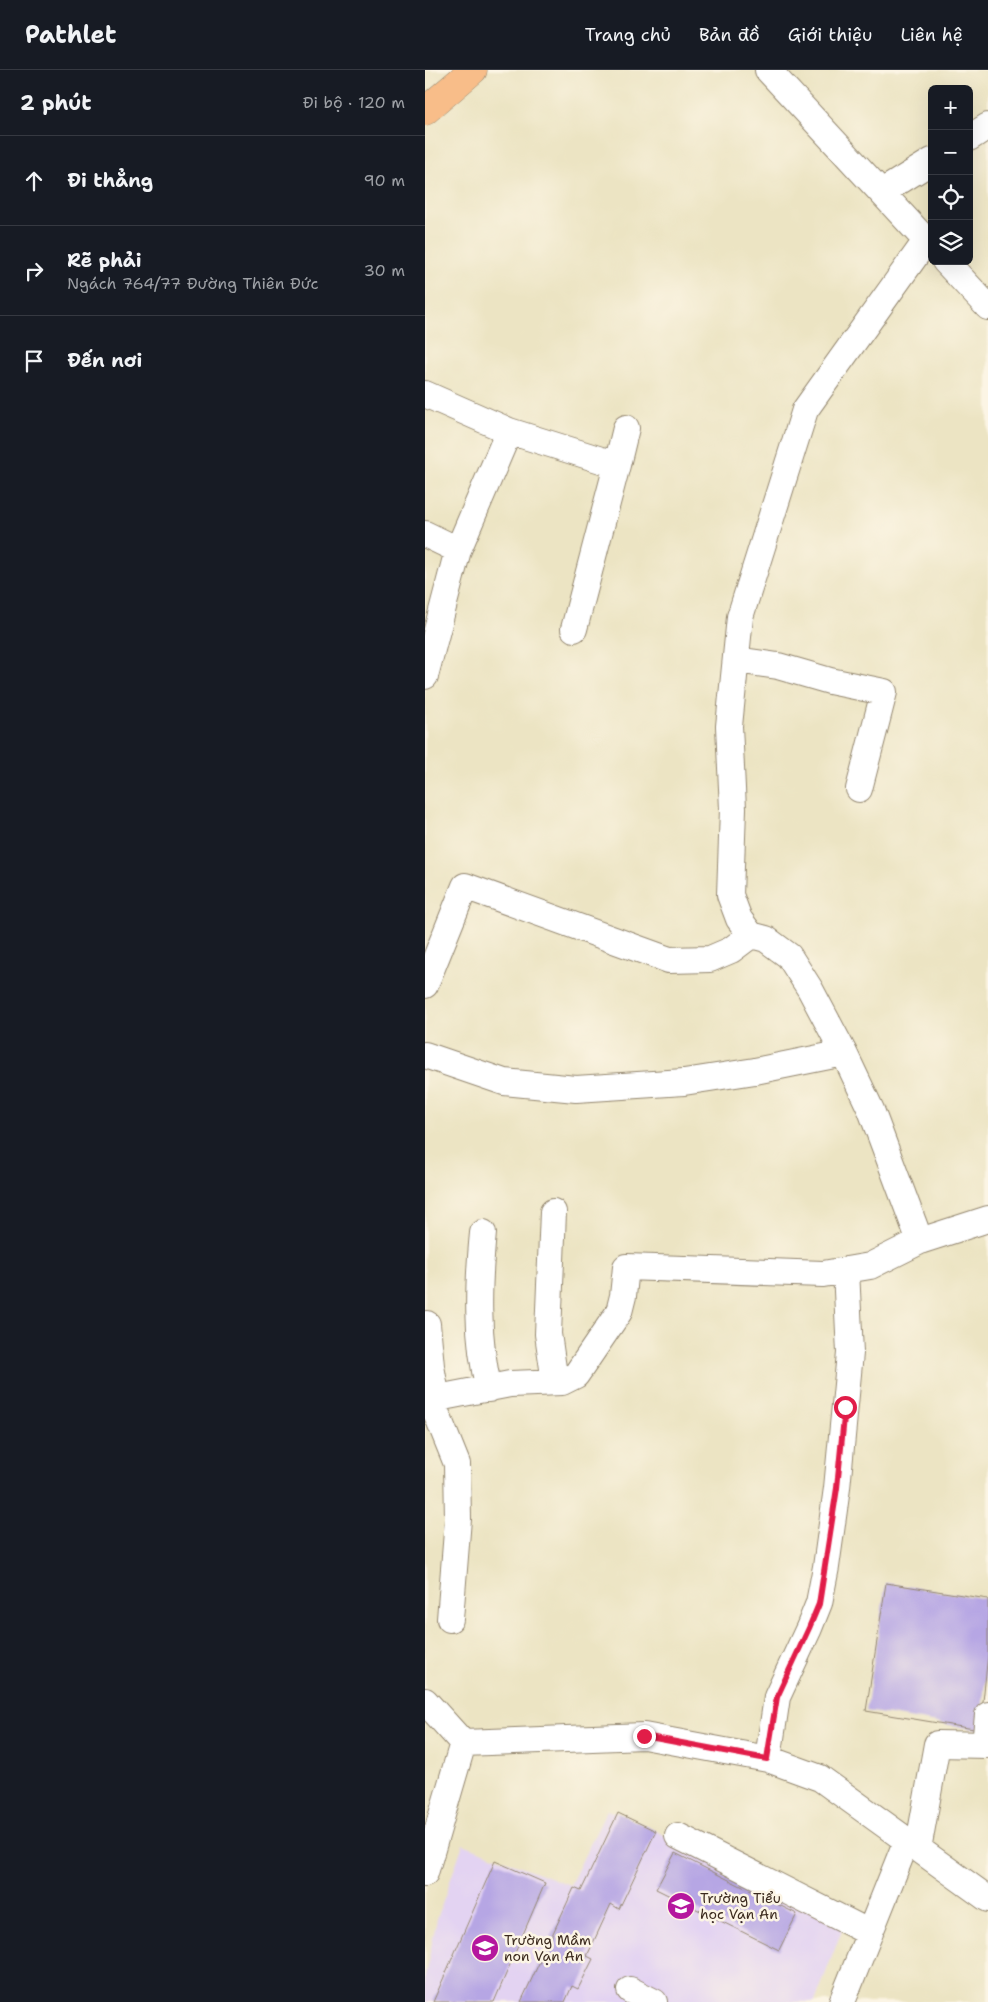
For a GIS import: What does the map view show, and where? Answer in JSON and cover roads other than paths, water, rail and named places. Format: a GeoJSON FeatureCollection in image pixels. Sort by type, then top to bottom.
{"type":"FeatureCollection","features":[{"type":"Feature","properties":{"kind":"main road"},"geometry":{"type":"LineString","coordinates":[[425,111],[473,70]]}},
{"type":"Feature","properties":{"kind":"street"},"geometry":{"type":"LineString","coordinates":[[768,70],[928,243]]}},
{"type":"Feature","properties":{"kind":"street"},"geometry":{"type":"LineString","coordinates":[[973,135],[988,126]]}},
{"type":"Feature","properties":{"kind":"street"},"geometry":{"type":"LineString","coordinates":[[882,192],[928,163]]}},
{"type":"Feature","properties":{"kind":"street"},"geometry":{"type":"LineString","coordinates":[[920,1241],[871,1110],[844,1053],[810,989],[789,956],[766,939],[751,935],[739,919],[731,895],[733,809],[729,726],[740,617],[805,410],[928,245]]}},
{"type":"Feature","properties":{"kind":"street"},"geometry":{"type":"LineString","coordinates":[[949,265],[988,307]]}},
{"type":"Feature","properties":{"kind":"street"},"geometry":{"type":"LineString","coordinates":[[425,394],[509,431],[617,465]]}},
{"type":"Feature","properties":{"kind":"street"},"geometry":{"type":"LineString","coordinates":[[573,630],[626,428]]}},
{"type":"Feature","properties":{"kind":"street"},"geometry":{"type":"LineString","coordinates":[[425,676],[458,550],[509,431]]}},
{"type":"Feature","properties":{"kind":"street"},"geometry":{"type":"LineString","coordinates":[[425,534],[458,550]]}},
{"type":"Feature","properties":{"kind":"street"},"geometry":{"type":"LineString","coordinates":[[735,660],[778,666],[830,681],[884,692],[859,789]]}},
{"type":"Feature","properties":{"kind":"street"},"geometry":{"type":"LineString","coordinates":[[425,985],[465,886],[669,960],[709,959],[731,950],[751,935]]}},
{"type":"Feature","properties":{"kind":"street"},"geometry":{"type":"LineString","coordinates":[[425,1054],[504,1082],[577,1089],[683,1082],[844,1053]]}},
{"type":"Feature","properties":{"kind":"street"},"geometry":{"type":"LineString","coordinates":[[553,1212],[548,1334],[555,1382]]}},
{"type":"Feature","properties":{"kind":"street"},"geometry":{"type":"LineString","coordinates":[[431,1403],[510,1384],[562,1382],[576,1375],[619,1312],[626,1267],[823,1274],[870,1266],[920,1241],[988,1219]]}},
{"type":"Feature","properties":{"kind":"street"},"geometry":{"type":"LineString","coordinates":[[483,1233],[480,1270],[480,1334],[482,1364],[489,1389]]}},
{"type":"Feature","properties":{"kind":"street"},"geometry":{"type":"LineString","coordinates":[[767,1759],[777,1697],[819,1604],[825,1567],[837,1488],[850,1353],[846,1270]]}},
{"type":"Feature","properties":{"kind":"street"},"geometry":{"type":"LineString","coordinates":[[427,1324],[431,1403],[457,1464],[457,1519],[450,1619]]}},
{"type":"Feature","properties":{"kind":"street"},"geometry":{"type":"LineString","coordinates":[[425,1701],[463,1743]]}},
{"type":"Feature","properties":{"kind":"street"},"geometry":{"type":"LineString","coordinates":[[842,2002],[870,1933],[913,1845],[937,1744],[987,1745],[988,1715]]}},
{"type":"Feature","properties":{"kind":"street"},"geometry":{"type":"LineString","coordinates":[[463,1743],[644,1736],[767,1759],[819,1778],[988,1899]]}},
{"type":"Feature","properties":{"kind":"street"},"geometry":{"type":"LineString","coordinates":[[425,1873],[463,1743]]}},
{"type":"Feature","properties":{"kind":"street"},"geometry":{"type":"LineString","coordinates":[[678,1836],[870,1933]]}},
{"type":"Feature","properties":{"kind":"street"},"geometry":{"type":"LineString","coordinates":[[630,1990],[654,2002]]}},
{"type":"Feature","properties":{"kind":"place","name":"Trường Tiểu học Vạn An"},"geometry":{"type":"Point","coordinates":[681,1906]}},
{"type":"Feature","properties":{"kind":"place","name":"Trường Mầm non Vạn An"},"geometry":{"type":"Point","coordinates":[485,1948]}}]}
